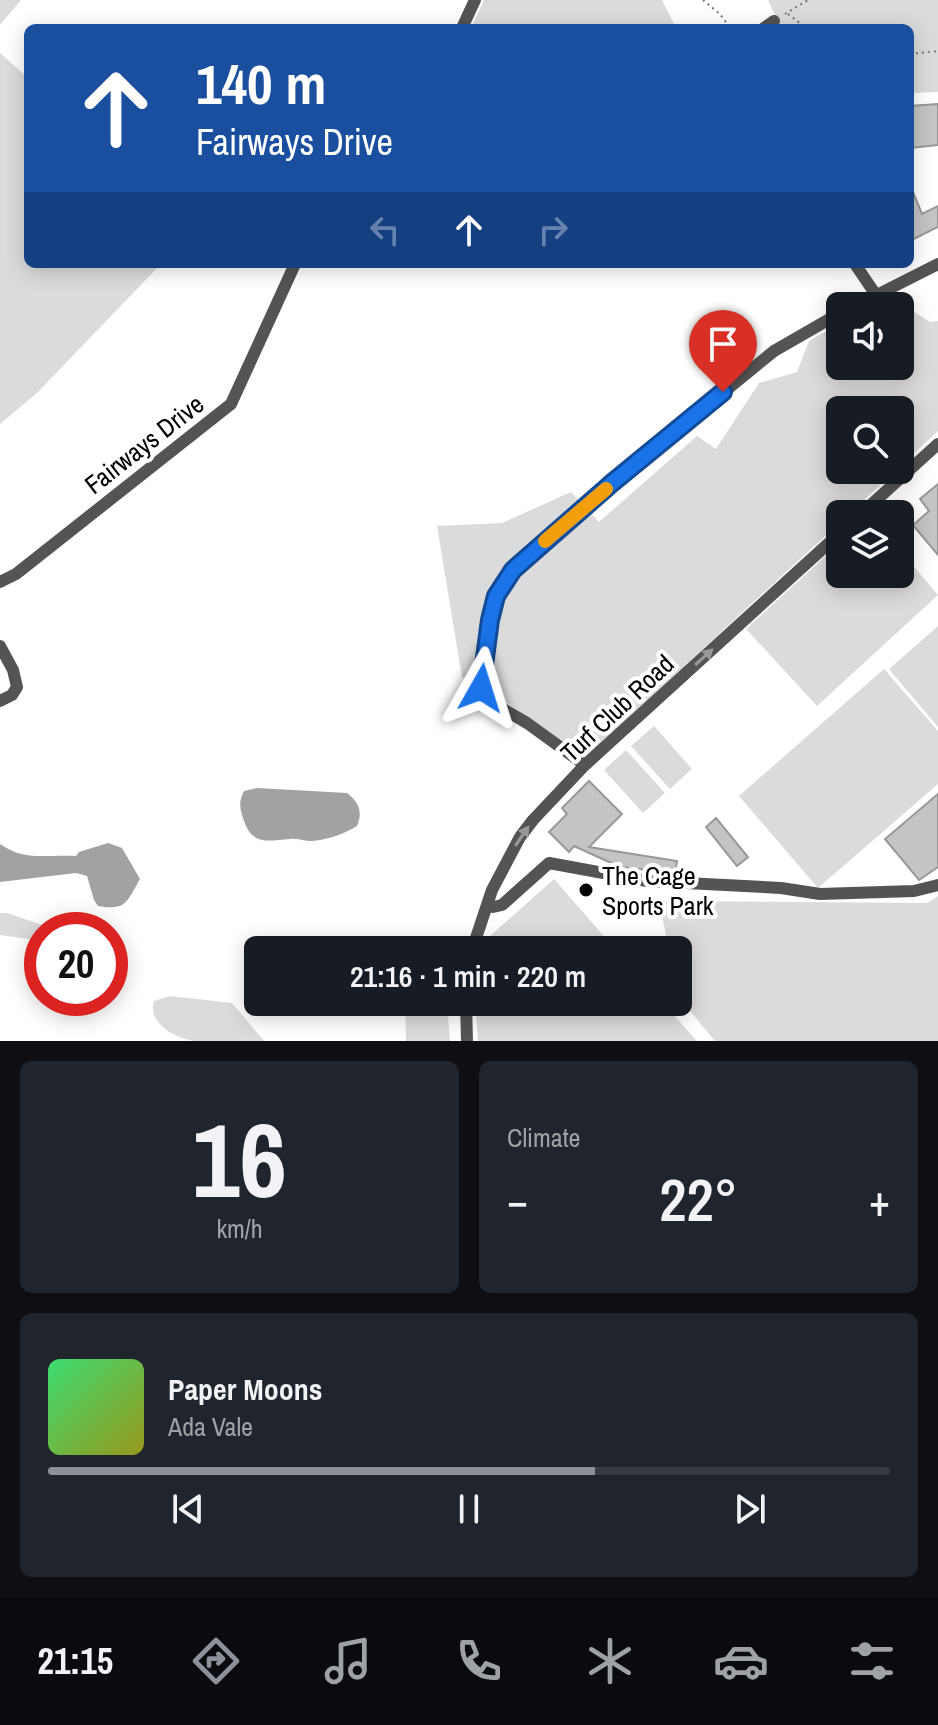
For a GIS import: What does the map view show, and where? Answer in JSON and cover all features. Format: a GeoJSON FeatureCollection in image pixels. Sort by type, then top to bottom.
{"type":"FeatureCollection","features":[{"type":"Feature","properties":{"kind":"street"},"geometry":{"type":"LineString","coordinates":[[464,24],[475,0]]}},
{"type":"Feature","properties":{"kind":"street"},"geometry":{"type":"LineString","coordinates":[[882,292],[938,264]]}},
{"type":"Feature","properties":{"kind":"street","name":"Fairways Drive"},"geometry":{"type":"LineString","coordinates":[[0,582],[16,574],[231,404],[293,268]]}},
{"type":"Feature","properties":{"kind":"street"},"geometry":{"type":"LineString","coordinates":[[858,268],[874,292]]}},
{"type":"Feature","properties":{"kind":"street"},"geometry":{"type":"LineString","coordinates":[[585,765],[498,706],[481,688],[496,596],[513,570],[612,483],[774,351],[826,321]]}},
{"type":"Feature","properties":{"kind":"street"},"geometry":{"type":"LineString","coordinates":[[876,500],[938,444]]}},
{"type":"Feature","properties":{"kind":"street","name":"Turf Club Road"},"geometry":{"type":"LineString","coordinates":[[477,936],[492,890],[520,837],[585,765],[826,546]]}},
{"type":"Feature","properties":{"kind":"street"},"geometry":{"type":"LineString","coordinates":[[0,646],[13,670],[17,687],[12,695],[3,700]]}},
{"type":"Feature","properties":{"kind":"street"},"geometry":{"type":"LineString","coordinates":[[468,692],[484,692]]}},
{"type":"Feature","properties":{"kind":"street"},"geometry":{"type":"LineString","coordinates":[[488,905],[502,905],[549,863],[647,881],[781,888],[820,894],[914,891],[938,885]]}},
{"type":"Feature","properties":{"kind":"street"},"geometry":{"type":"LineString","coordinates":[[466,1016],[467,1041]]}},
{"type":"Feature","properties":{"kind":"path"},"geometry":{"type":"LineString","coordinates":[[703,0],[727,24]]}},
{"type":"Feature","properties":{"kind":"path"},"geometry":{"type":"LineString","coordinates":[[801,24],[787,13],[808,0]]}},
{"type":"Feature","properties":{"kind":"path"},"geometry":{"type":"LineString","coordinates":[[914,54],[938,51]]}},
{"type":"Feature","properties":{"kind":"shaded area"},"geometry":{"type":"Polygon","coordinates":[[[0,0],[21,0],[0,25],[0,0]]]}},
{"type":"Feature","properties":{"kind":"shaded area"},"geometry":{"type":"Polygon","coordinates":[[[484,0],[662,0],[674,24],[473,24],[484,0]]]}},
{"type":"Feature","properties":{"kind":"shaded area"},"geometry":{"type":"Polygon","coordinates":[[[768,0],[938,0],[938,92],[914,93],[914,24],[779,24],[768,0]]]}},
{"type":"Feature","properties":{"kind":"shaded area"},"geometry":{"type":"Polygon","coordinates":[[[0,53],[24,74],[24,268],[157,268],[37,393],[0,424],[0,53]]]}},
{"type":"Feature","properties":{"kind":"shaded area"},"geometry":{"type":"Polygon","coordinates":[[[914,312],[930,322],[938,321],[938,431],[914,453],[914,396],[826,396],[826,484],[881,484],[864,500],[826,500],[826,535],[585,758],[489,690],[462,677],[437,526],[502,523],[571,492],[599,522],[697,436],[716,449],[759,383],[797,372],[809,341],[826,331],[826,380],[914,380],[914,312]]]}},
{"type":"Feature","properties":{"kind":"shaded area"},"geometry":{"type":"Polygon","coordinates":[[[826,556],[826,588],[914,588],[914,567],[938,595],[817,706],[746,629],[826,556]]]}},
{"type":"Feature","properties":{"kind":"shaded area"},"geometry":{"type":"Polygon","coordinates":[[[938,626],[938,727],[889,669],[938,626]]]}},
{"type":"Feature","properties":{"kind":"shaded area"},"geometry":{"type":"Polygon","coordinates":[[[884,669],[938,731],[938,784],[818,888],[739,796],[884,669]]]}},
{"type":"Feature","properties":{"kind":"shaded area"},"geometry":{"type":"Polygon","coordinates":[[[654,726],[692,769],[670,789],[631,746],[654,726]]]}},
{"type":"Feature","properties":{"kind":"shaded area"},"geometry":{"type":"Polygon","coordinates":[[[626,750],[665,793],[643,813],[604,770],[626,750]]]}},
{"type":"Feature","properties":{"kind":"shaded area"},"geometry":{"type":"Polygon","coordinates":[[[257,788],[347,793],[359,808],[359,821],[352,829],[321,840],[263,840],[252,835],[240,806],[244,791],[257,788]]]}},
{"type":"Feature","properties":{"kind":"shaded area"},"geometry":{"type":"Polygon","coordinates":[[[108,843],[122,848],[140,879],[129,899],[121,905],[98,906],[87,876],[76,873],[0,882],[0,844],[28,855],[76,856],[79,852],[108,843]]]}},
{"type":"Feature","properties":{"kind":"shaded area"},"geometry":{"type":"Polygon","coordinates":[[[554,879],[604,936],[491,936],[554,879]]]}},
{"type":"Feature","properties":{"kind":"shaded area"},"geometry":{"type":"Polygon","coordinates":[[[938,896],[938,1041],[715,1041],[692,1013],[692,936],[666,936],[659,901],[927,903],[938,896]]]}},
{"type":"Feature","properties":{"kind":"shaded area"},"geometry":{"type":"Polygon","coordinates":[[[0,913],[24,919],[24,938],[0,935],[0,913]]]}},
{"type":"Feature","properties":{"kind":"shaded area"},"geometry":{"type":"Polygon","coordinates":[[[170,996],[232,1003],[264,1041],[194,1041],[179,1037],[159,1023],[153,1009],[154,1001],[170,996]]]}},
{"type":"Feature","properties":{"kind":"shaded area"},"geometry":{"type":"Polygon","coordinates":[[[405,1016],[448,1016],[450,1041],[406,1041],[405,1016]]]}},
{"type":"Feature","properties":{"kind":"shaded area"},"geometry":{"type":"Polygon","coordinates":[[[476,1016],[675,1016],[697,1041],[478,1041],[476,1016]]]}},
{"type":"Feature","properties":{"kind":"building"},"geometry":{"type":"Polygon","coordinates":[[[938,104],[938,145],[914,148],[914,106],[938,104]]]}},
{"type":"Feature","properties":{"kind":"building"},"geometry":{"type":"Polygon","coordinates":[[[914,195],[922,214],[938,206],[938,227],[914,239],[914,195]]]}},
{"type":"Feature","properties":{"kind":"building"},"geometry":{"type":"Polygon","coordinates":[[[938,484],[938,555],[914,526],[929,511],[920,499],[938,484]]]}},
{"type":"Feature","properties":{"kind":"building"},"geometry":{"type":"Polygon","coordinates":[[[589,781],[622,814],[589,847],[677,861],[675,873],[620,867],[574,846],[569,852],[549,832],[567,814],[562,808],[589,781]]]}},
{"type":"Feature","properties":{"kind":"building"},"geometry":{"type":"Polygon","coordinates":[[[938,794],[938,867],[919,880],[885,839],[938,794]]]}},
{"type":"Feature","properties":{"kind":"building"},"geometry":{"type":"Polygon","coordinates":[[[716,818],[748,857],[737,866],[706,827],[716,818]]]}},
{"type":"Feature","properties":{"kind":"slow traffic"},"geometry":{"type":"LineString","coordinates":[[545,541],[606,489]]}},
{"type":"Feature","properties":{"kind":"place","name":"The Cage Sports Park"},"geometry":{"type":"Point","coordinates":[586,890]}},
{"type":"Feature","properties":{"kind":"route"},"geometry":{"type":"LineString","coordinates":[[481,688],[496,596],[513,570],[723,392]]}}]}
